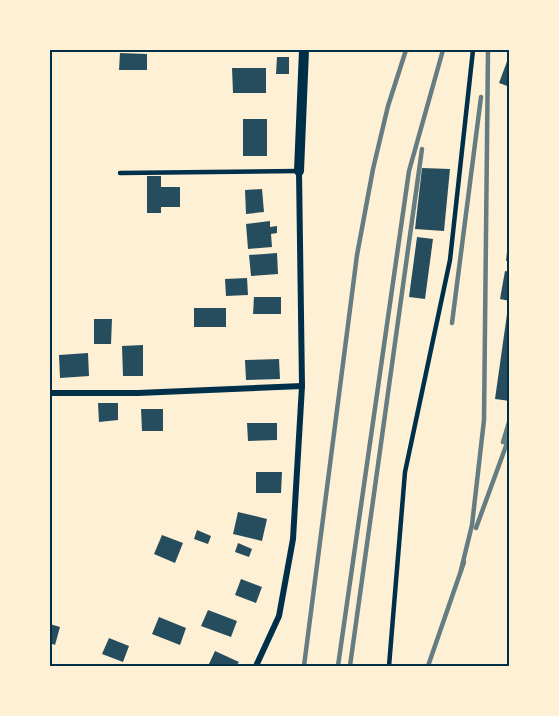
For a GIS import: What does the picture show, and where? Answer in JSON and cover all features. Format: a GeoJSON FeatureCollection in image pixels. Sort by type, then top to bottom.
{"type":"FeatureCollection","features":[{"type":"Feature","properties":{"kind":"street"},"geometry":{"type":"LineString","coordinates":[[256,666],[279,616],[293,539],[302,386],[299,171],[304,50]]}},
{"type":"Feature","properties":{"kind":"street"},"geometry":{"type":"LineString","coordinates":[[50,393],[138,393],[302,386]]}},
{"type":"Feature","properties":{"kind":"lane"},"geometry":{"type":"LineString","coordinates":[[389,666],[405,472],[450,260],[473,50]]}},
{"type":"Feature","properties":{"kind":"lane"},"geometry":{"type":"LineString","coordinates":[[120,173],[299,171]]}},
{"type":"Feature","properties":{"kind":"building"},"geometry":{"type":"Polygon","coordinates":[[[120,53],[147,54],[147,70],[119,70],[120,53]]]}},
{"type":"Feature","properties":{"kind":"building"},"geometry":{"type":"Polygon","coordinates":[[[510,56],[510,87],[499,83],[510,56]]]}},
{"type":"Feature","properties":{"kind":"building"},"geometry":{"type":"Polygon","coordinates":[[[277,57],[289,57],[289,74],[276,74],[277,57]]]}},
{"type":"Feature","properties":{"kind":"building"},"geometry":{"type":"Polygon","coordinates":[[[232,68],[266,68],[266,93],[233,93],[232,68]]]}},
{"type":"Feature","properties":{"kind":"building"},"geometry":{"type":"Polygon","coordinates":[[[243,119],[267,119],[267,156],[243,156],[243,119]]]}},
{"type":"Feature","properties":{"kind":"building"},"geometry":{"type":"Polygon","coordinates":[[[422,168],[450,169],[444,231],[415,229],[422,168]]]}},
{"type":"Feature","properties":{"kind":"building"},"geometry":{"type":"Polygon","coordinates":[[[147,176],[161,176],[161,187],[180,187],[180,207],[161,207],[161,213],[147,213],[147,176]]]}},
{"type":"Feature","properties":{"kind":"building"},"geometry":{"type":"Polygon","coordinates":[[[262,189],[264,212],[246,214],[245,190],[262,189]]]}},
{"type":"Feature","properties":{"kind":"building"},"geometry":{"type":"Polygon","coordinates":[[[270,221],[270,227],[277,226],[277,233],[271,234],[272,247],[248,249],[246,224],[270,221]]]}},
{"type":"Feature","properties":{"kind":"building"},"geometry":{"type":"Polygon","coordinates":[[[417,237],[433,239],[425,299],[409,297],[417,237]]]}},
{"type":"Feature","properties":{"kind":"building"},"geometry":{"type":"Polygon","coordinates":[[[508,242],[510,242],[510,261],[506,261],[508,242]]]}},
{"type":"Feature","properties":{"kind":"building"},"geometry":{"type":"Polygon","coordinates":[[[277,253],[278,274],[251,276],[249,255],[277,253]]]}},
{"type":"Feature","properties":{"kind":"building"},"geometry":{"type":"Polygon","coordinates":[[[505,271],[510,272],[510,301],[500,299],[505,271]]]}},
{"type":"Feature","properties":{"kind":"building"},"geometry":{"type":"Polygon","coordinates":[[[247,278],[248,295],[226,296],[225,279],[247,278]]]}},
{"type":"Feature","properties":{"kind":"building"},"geometry":{"type":"Polygon","coordinates":[[[254,297],[281,297],[281,314],[253,314],[254,297]]]}},
{"type":"Feature","properties":{"kind":"building"},"geometry":{"type":"Polygon","coordinates":[[[508,307],[510,307],[510,401],[495,399],[508,307]]]}},
{"type":"Feature","properties":{"kind":"building"},"geometry":{"type":"Polygon","coordinates":[[[194,308],[226,308],[226,327],[194,327],[194,308]]]}},
{"type":"Feature","properties":{"kind":"building"},"geometry":{"type":"Polygon","coordinates":[[[94,319],[112,319],[111,344],[94,344],[94,319]]]}},
{"type":"Feature","properties":{"kind":"building"},"geometry":{"type":"Polygon","coordinates":[[[143,345],[143,376],[123,376],[122,346],[143,345]]]}},
{"type":"Feature","properties":{"kind":"building"},"geometry":{"type":"Polygon","coordinates":[[[88,353],[89,376],[60,378],[59,355],[88,353]]]}},
{"type":"Feature","properties":{"kind":"building"},"geometry":{"type":"Polygon","coordinates":[[[279,359],[280,379],[246,380],[245,360],[279,359]]]}},
{"type":"Feature","properties":{"kind":"building"},"geometry":{"type":"Polygon","coordinates":[[[98,403],[118,403],[118,420],[99,422],[98,403]]]}},
{"type":"Feature","properties":{"kind":"building"},"geometry":{"type":"Polygon","coordinates":[[[141,409],[163,409],[163,431],[142,431],[141,409]]]}},
{"type":"Feature","properties":{"kind":"building"},"geometry":{"type":"Polygon","coordinates":[[[247,423],[277,423],[277,440],[248,441],[247,423]]]}},
{"type":"Feature","properties":{"kind":"building"},"geometry":{"type":"Polygon","coordinates":[[[256,472],[282,472],[281,493],[256,493],[256,472]]]}},
{"type":"Feature","properties":{"kind":"building"},"geometry":{"type":"Polygon","coordinates":[[[238,512],[267,519],[262,541],[233,534],[238,512]]]}},
{"type":"Feature","properties":{"kind":"building"},"geometry":{"type":"Polygon","coordinates":[[[197,530],[211,536],[208,544],[194,539],[197,530]]]}},
{"type":"Feature","properties":{"kind":"building"},"geometry":{"type":"Polygon","coordinates":[[[162,535],[183,543],[175,563],[154,554],[162,535]]]}},
{"type":"Feature","properties":{"kind":"building"},"geometry":{"type":"Polygon","coordinates":[[[238,543],[252,549],[249,557],[235,552],[238,543]]]}},
{"type":"Feature","properties":{"kind":"building"},"geometry":{"type":"Polygon","coordinates":[[[241,579],[262,587],[256,603],[235,595],[241,579]]]}},
{"type":"Feature","properties":{"kind":"building"},"geometry":{"type":"Polygon","coordinates":[[[208,610],[237,621],[231,637],[201,626],[208,610]]]}},
{"type":"Feature","properties":{"kind":"building"},"geometry":{"type":"Polygon","coordinates":[[[159,617],[186,628],[180,645],[152,634],[159,617]]]}},
{"type":"Feature","properties":{"kind":"building"},"geometry":{"type":"Polygon","coordinates":[[[50,624],[60,627],[55,645],[50,643],[50,624]]]}},
{"type":"Feature","properties":{"kind":"building"},"geometry":{"type":"Polygon","coordinates":[[[109,638],[129,646],[123,662],[102,654],[109,638]]]}},
{"type":"Feature","properties":{"kind":"building"},"geometry":{"type":"Polygon","coordinates":[[[215,651],[239,662],[236,666],[208,666],[215,651]]]}},
{"type":"Feature","properties":{"kind":"railway"},"geometry":{"type":"LineString","coordinates":[[304,666],[357,255],[373,169],[388,106],[406,50]]}},
{"type":"Feature","properties":{"kind":"railway"},"geometry":{"type":"LineString","coordinates":[[338,666],[409,171],[443,50]]}},
{"type":"Feature","properties":{"kind":"railway"},"geometry":{"type":"LineString","coordinates":[[461,570],[472,525],[484,420],[488,50]]}},
{"type":"Feature","properties":{"kind":"railway"},"geometry":{"type":"LineString","coordinates":[[452,323],[481,97]]}},
{"type":"Feature","properties":{"kind":"railway"},"geometry":{"type":"LineString","coordinates":[[350,666],[422,149]]}},
{"type":"Feature","properties":{"kind":"railway"},"geometry":{"type":"LineString","coordinates":[[503,442],[510,419]]}},
{"type":"Feature","properties":{"kind":"railway"},"geometry":{"type":"LineString","coordinates":[[476,528],[510,435]]}},
{"type":"Feature","properties":{"kind":"railway"},"geometry":{"type":"LineString","coordinates":[[428,666],[464,562]]}}]}
